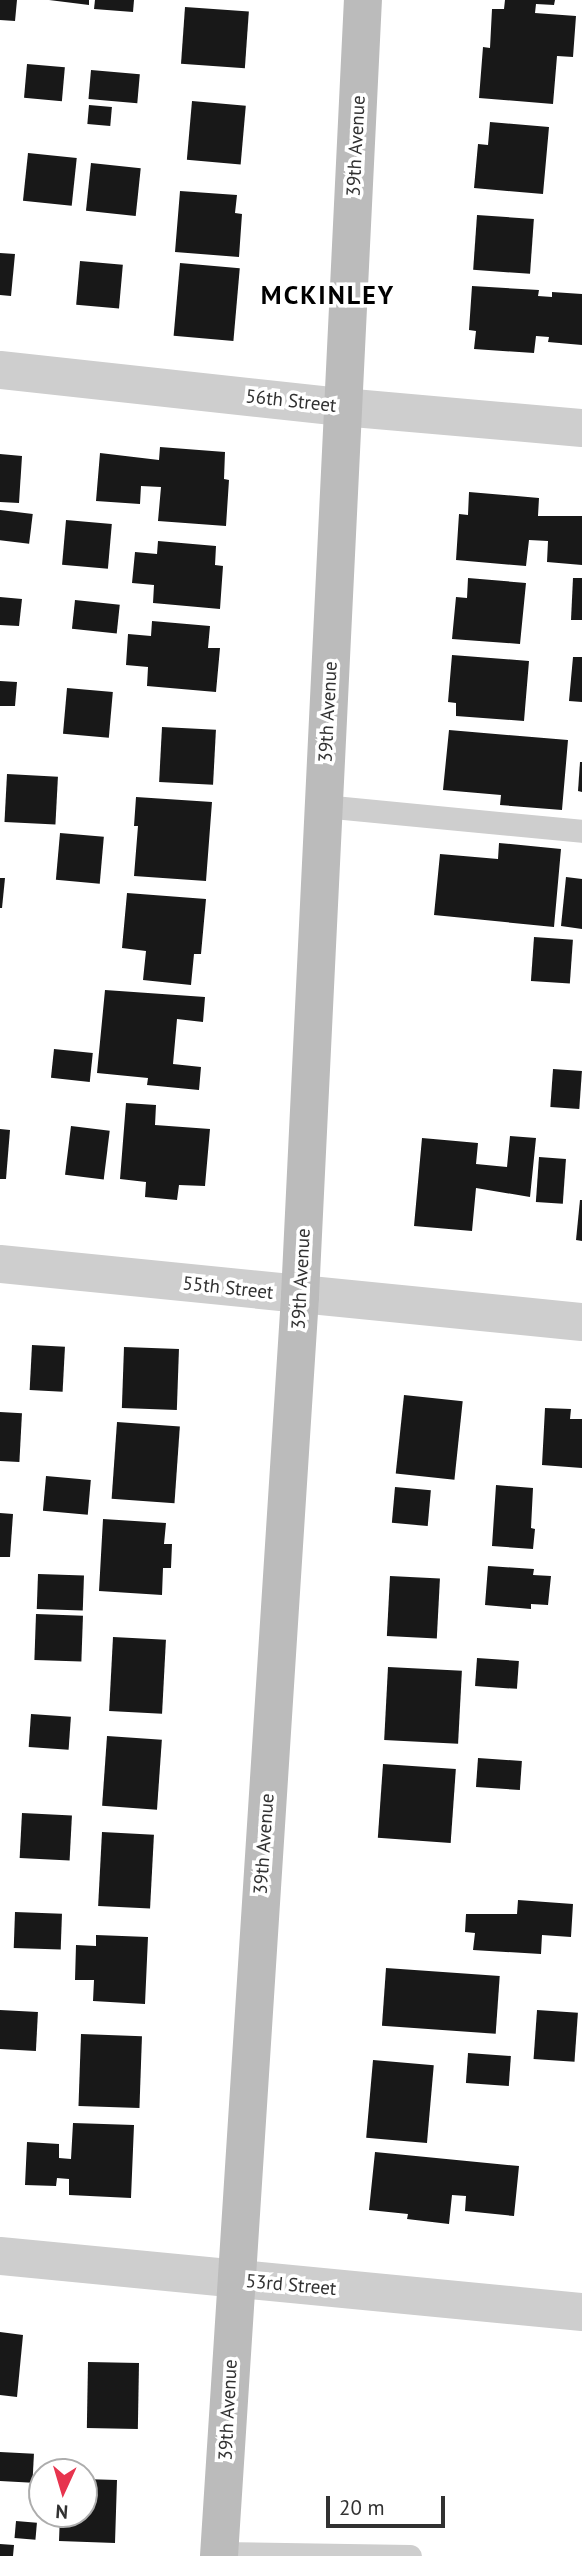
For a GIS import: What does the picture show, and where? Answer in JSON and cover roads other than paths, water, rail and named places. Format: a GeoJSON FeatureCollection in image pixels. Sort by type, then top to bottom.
{"type":"FeatureCollection","features":[{"type":"Feature","properties":{"kind":"main road","name":"39th Avenue"},"geometry":{"type":"LineString","coordinates":[[219,2554],[300,1296],[363,0]]}},
{"type":"Feature","properties":{"kind":"street","name":"56th Street"},"geometry":{"type":"LineString","coordinates":[[0,370],[342,407],[582,428]]}},
{"type":"Feature","properties":{"kind":"street","name":"55th Street"},"geometry":{"type":"LineString","coordinates":[[0,1264],[582,1322]]}},
{"type":"Feature","properties":{"kind":"street","name":"53rd Street"},"geometry":{"type":"LineString","coordinates":[[0,2256],[582,2312]]}},
{"type":"Feature","properties":{"kind":"lane"},"geometry":{"type":"LineString","coordinates":[[323,806],[582,831]]}},
{"type":"Feature","properties":{"kind":"lane"},"geometry":{"type":"LineString","coordinates":[[219,2554],[410,2556]]}},
{"type":"Feature","properties":{"kind":"district","name":"MCKINLEY"},"geometry":{"type":"Point","coordinates":[328,295]}}]}
